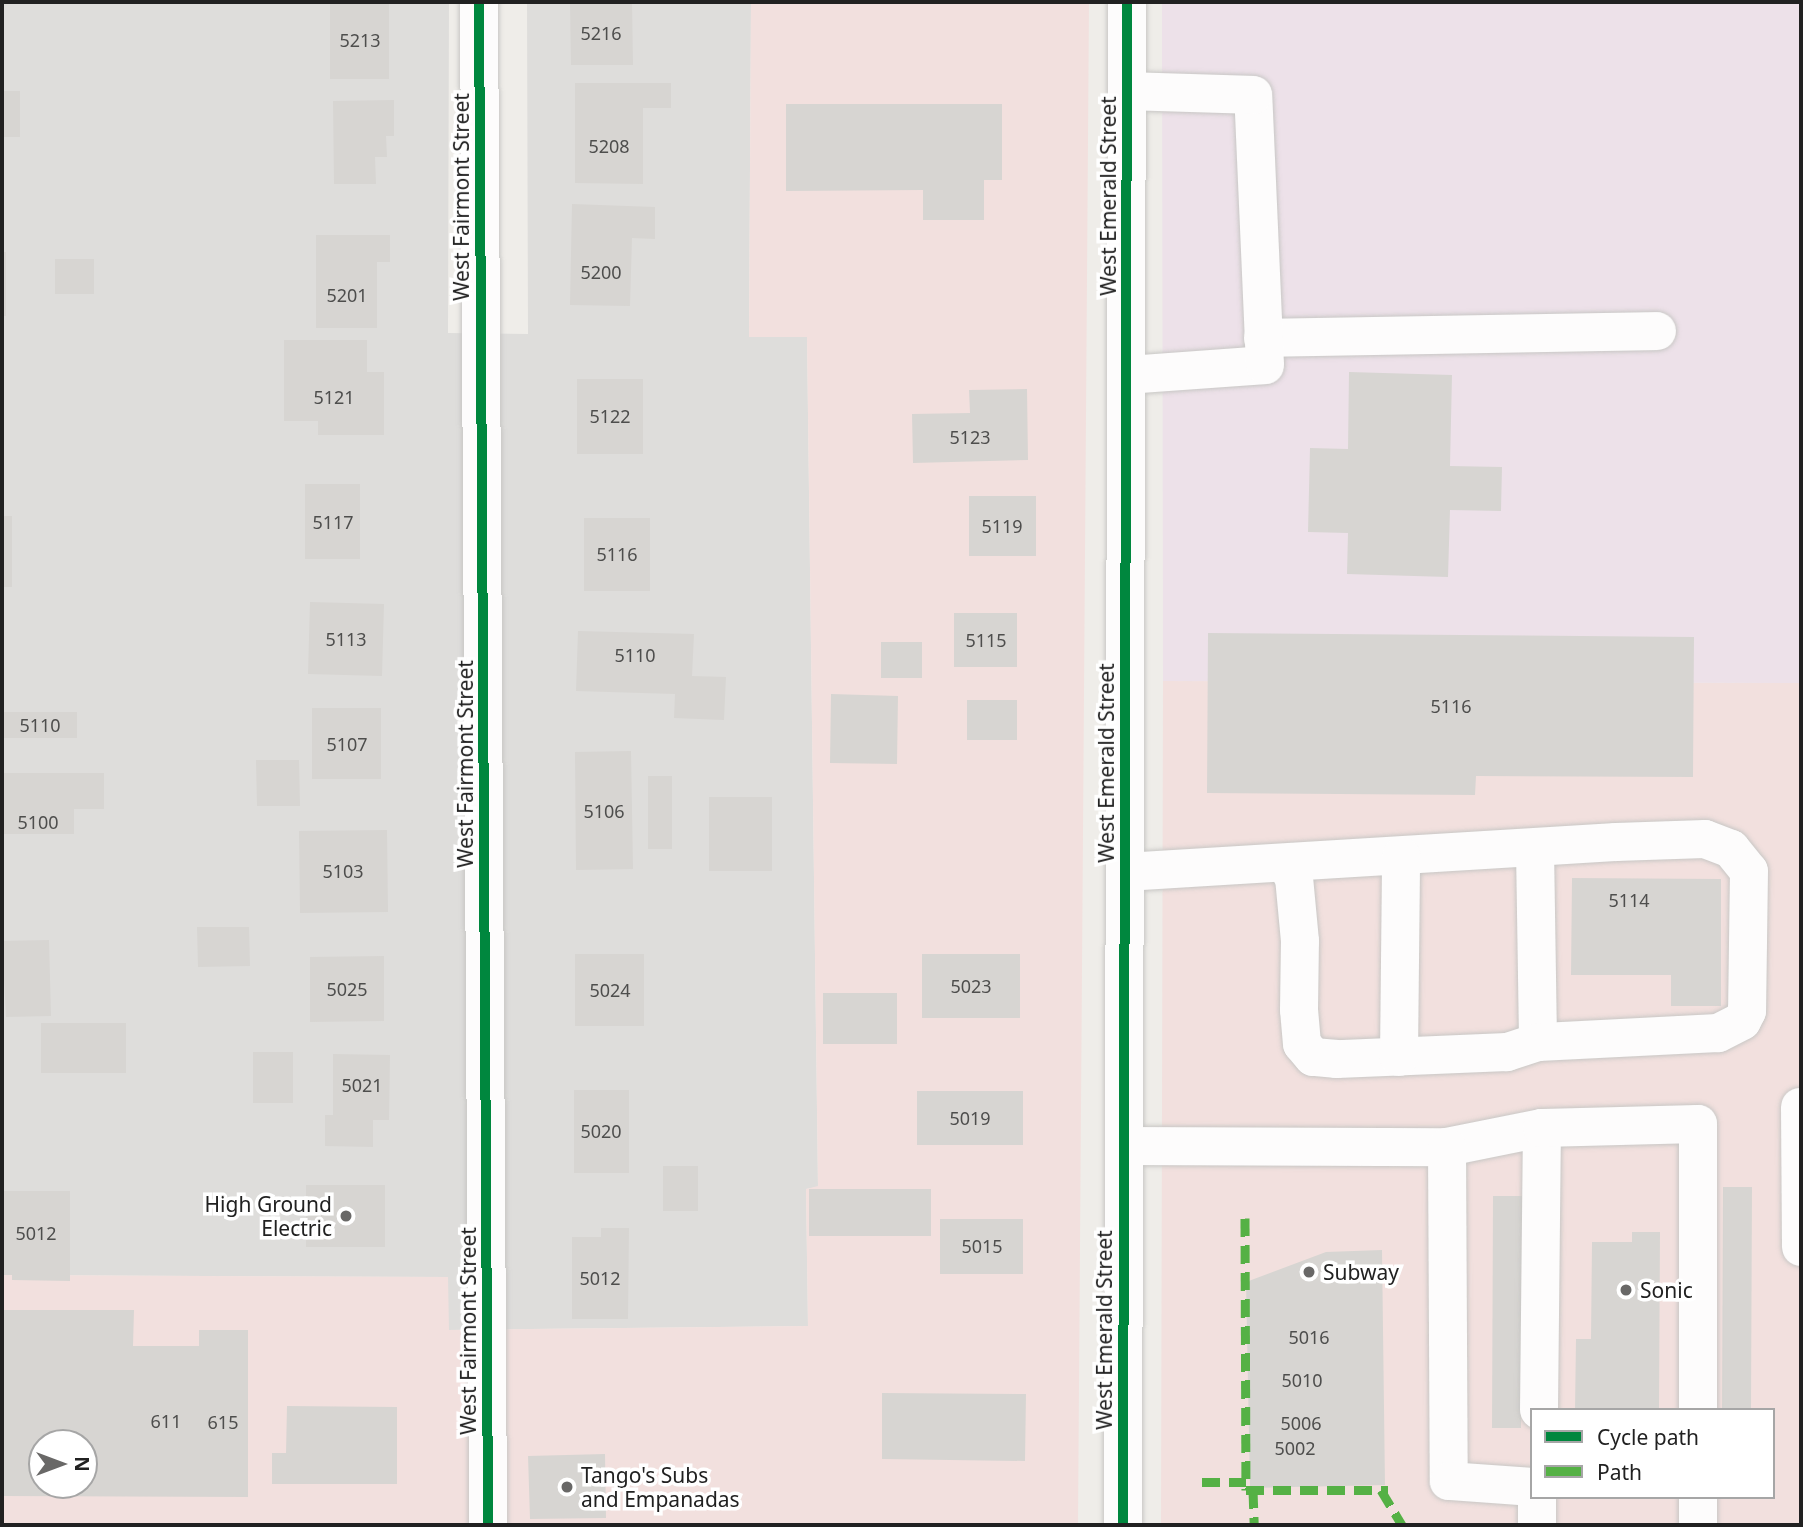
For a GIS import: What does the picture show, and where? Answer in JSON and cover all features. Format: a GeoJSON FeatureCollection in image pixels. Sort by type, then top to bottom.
{"type":"FeatureCollection","features":[{"type":"Feature","properties":{"kind":"street","name":"West Fairmont Street"},"geometry":{"type":"LineString","coordinates":[[480,2],[488,1525]]}},
{"type":"Feature","properties":{"kind":"street","name":"West Emerald Street"},"geometry":{"type":"LineString","coordinates":[[1123,1525],[1127,2]]}},
{"type":"Feature","properties":{"kind":"street"},"geometry":{"type":"LineString","coordinates":[[1127,375],[1265,365],[1253,95],[1128,91]]}},
{"type":"Feature","properties":{"kind":"street"},"geometry":{"type":"LineString","coordinates":[[1263,338],[1657,331]]}},
{"type":"Feature","properties":{"kind":"street"},"geometry":{"type":"LineString","coordinates":[[1125,872],[1705,839],[1731,849],[1749,871],[1747,1011],[1742,1021],[1718,1032],[1538,1042],[1507,1052],[1399,1057],[1313,1057],[1302,1044],[1299,1010],[1300,941],[1294,878],[1285,863]]}},
{"type":"Feature","properties":{"kind":"street"},"geometry":{"type":"LineString","coordinates":[[1535,849],[1538,1042]]}},
{"type":"Feature","properties":{"kind":"street"},"geometry":{"type":"LineString","coordinates":[[1399,1057],[1401,856]]}},
{"type":"Feature","properties":{"kind":"street"},"geometry":{"type":"LineString","coordinates":[[1800,1107],[1801,1247]]}},
{"type":"Feature","properties":{"kind":"street"},"geometry":{"type":"LineString","coordinates":[[1124,1146],[1447,1147],[1542,1128],[1698,1124],[1698,1408]]}},
{"type":"Feature","properties":{"kind":"street"},"geometry":{"type":"LineString","coordinates":[[1539,1408],[1542,1128]]}},
{"type":"Feature","properties":{"kind":"street"},"geometry":{"type":"LineString","coordinates":[[1447,1147],[1449,1481],[1530,1487]]}},
{"type":"Feature","properties":{"kind":"street"},"geometry":{"type":"LineString","coordinates":[[1537,1499],[1537,1525]]}},
{"type":"Feature","properties":{"kind":"street"},"geometry":{"type":"LineString","coordinates":[[1698,1499],[1698,1525]]}},
{"type":"Feature","properties":{"kind":"shaded area"},"geometry":{"type":"Polygon","coordinates":[[[2,2],[449,2],[448,333],[528,334],[527,2],[751,2],[749,336],[807,337],[818,1187],[806,1189],[808,1326],[448,1330],[447,1277],[2,1275],[2,2]]]}},
{"type":"Feature","properties":{"kind":"shaded area"},"geometry":{"type":"Polygon","coordinates":[[[751,2],[1089,2],[1078,1525],[2,1525],[2,1275],[448,1277],[449,1330],[808,1326],[806,1189],[818,1186],[807,337],[749,337],[751,2]]]}},
{"type":"Feature","properties":{"kind":"shaded area"},"geometry":{"type":"Polygon","coordinates":[[[1162,2],[1801,2],[1801,683],[1163,681],[1162,2]]]}},
{"type":"Feature","properties":{"kind":"shaded area"},"geometry":{"type":"Polygon","coordinates":[[[1163,681],[1801,683],[1801,1525],[1161,1525],[1163,681]]]}},
{"type":"Feature","properties":{"kind":"building"},"geometry":{"type":"Polygon","coordinates":[[[330,2],[389,2],[389,79],[330,79],[330,2]]]}},
{"type":"Feature","properties":{"kind":"building"},"geometry":{"type":"Polygon","coordinates":[[[570,2],[632,2],[633,65],[571,65],[570,2]]]}},
{"type":"Feature","properties":{"kind":"building"},"geometry":{"type":"Polygon","coordinates":[[[575,83],[671,83],[671,108],[643,108],[643,184],[575,183],[575,83]]]}},
{"type":"Feature","properties":{"kind":"building"},"geometry":{"type":"Polygon","coordinates":[[[2,91],[20,91],[20,137],[2,137],[2,91]]]}},
{"type":"Feature","properties":{"kind":"building"},"geometry":{"type":"Polygon","coordinates":[[[394,100],[394,136],[386,136],[387,157],[375,157],[376,184],[334,184],[333,101],[394,100]]]}},
{"type":"Feature","properties":{"kind":"building"},"geometry":{"type":"Polygon","coordinates":[[[786,104],[1002,104],[1002,180],[984,180],[984,220],[923,220],[923,190],[786,191],[786,104]]]}},
{"type":"Feature","properties":{"kind":"building"},"geometry":{"type":"Polygon","coordinates":[[[572,204],[655,207],[655,239],[632,238],[630,306],[570,305],[572,204]]]}},
{"type":"Feature","properties":{"kind":"building"},"geometry":{"type":"Polygon","coordinates":[[[316,235],[390,235],[390,262],[377,262],[377,328],[316,328],[316,235]]]}},
{"type":"Feature","properties":{"kind":"building"},"geometry":{"type":"Polygon","coordinates":[[[2,252],[6,252],[6,316],[2,316],[2,252]]]}},
{"type":"Feature","properties":{"kind":"building"},"geometry":{"type":"Polygon","coordinates":[[[55,259],[94,259],[94,294],[55,294],[55,259]]]}},
{"type":"Feature","properties":{"kind":"building"},"geometry":{"type":"Polygon","coordinates":[[[284,340],[367,340],[367,372],[384,372],[384,435],[318,435],[318,421],[284,421],[284,340]]]}},
{"type":"Feature","properties":{"kind":"building"},"geometry":{"type":"Polygon","coordinates":[[[1349,372],[1452,375],[1450,466],[1502,467],[1501,511],[1450,510],[1448,577],[1347,574],[1348,533],[1308,532],[1310,448],[1348,449],[1349,372]]]}},
{"type":"Feature","properties":{"kind":"building"},"geometry":{"type":"Polygon","coordinates":[[[577,379],[643,379],[643,454],[577,454],[577,379]]]}},
{"type":"Feature","properties":{"kind":"building"},"geometry":{"type":"Polygon","coordinates":[[[1027,389],[1028,460],[913,463],[912,414],[970,413],[969,390],[1027,389]]]}},
{"type":"Feature","properties":{"kind":"building"},"geometry":{"type":"Polygon","coordinates":[[[305,484],[360,484],[360,559],[305,559],[305,484]]]}},
{"type":"Feature","properties":{"kind":"building"},"geometry":{"type":"Polygon","coordinates":[[[969,496],[1036,496],[1036,556],[969,556],[969,496]]]}},
{"type":"Feature","properties":{"kind":"building"},"geometry":{"type":"Polygon","coordinates":[[[2,516],[12,516],[12,587],[2,587],[2,516]]]}},
{"type":"Feature","properties":{"kind":"building"},"geometry":{"type":"Polygon","coordinates":[[[584,518],[650,518],[650,591],[584,591],[584,518]]]}},
{"type":"Feature","properties":{"kind":"building"},"geometry":{"type":"Polygon","coordinates":[[[310,602],[384,604],[382,676],[308,674],[310,602]]]}},
{"type":"Feature","properties":{"kind":"building"},"geometry":{"type":"Polygon","coordinates":[[[954,613],[1017,613],[1017,667],[954,667],[954,613]]]}},
{"type":"Feature","properties":{"kind":"building"},"geometry":{"type":"Polygon","coordinates":[[[578,631],[694,634],[692,676],[726,677],[724,720],[674,718],[675,694],[576,691],[578,631]]]}},
{"type":"Feature","properties":{"kind":"building"},"geometry":{"type":"Polygon","coordinates":[[[1208,633],[1694,637],[1693,777],[1476,776],[1475,795],[1207,793],[1208,633]]]}},
{"type":"Feature","properties":{"kind":"building"},"geometry":{"type":"Polygon","coordinates":[[[881,642],[922,642],[922,678],[881,678],[881,642]]]}},
{"type":"Feature","properties":{"kind":"building"},"geometry":{"type":"Polygon","coordinates":[[[831,694],[898,696],[897,764],[830,763],[831,694]]]}},
{"type":"Feature","properties":{"kind":"building"},"geometry":{"type":"Polygon","coordinates":[[[967,700],[1017,700],[1017,740],[967,740],[967,700]]]}},
{"type":"Feature","properties":{"kind":"building"},"geometry":{"type":"Polygon","coordinates":[[[312,708],[381,708],[381,779],[312,779],[312,708]]]}},
{"type":"Feature","properties":{"kind":"building"},"geometry":{"type":"Polygon","coordinates":[[[2,712],[77,712],[77,738],[2,738],[2,712]]]}},
{"type":"Feature","properties":{"kind":"building"},"geometry":{"type":"Polygon","coordinates":[[[631,751],[633,869],[576,870],[575,752],[631,751]]]}},
{"type":"Feature","properties":{"kind":"building"},"geometry":{"type":"Polygon","coordinates":[[[256,760],[299,760],[300,806],[257,806],[256,760]]]}},
{"type":"Feature","properties":{"kind":"building"},"geometry":{"type":"Polygon","coordinates":[[[2,773],[104,773],[104,809],[74,809],[74,834],[2,834],[2,773]]]}},
{"type":"Feature","properties":{"kind":"building"},"geometry":{"type":"Polygon","coordinates":[[[648,776],[672,776],[672,849],[648,849],[648,776]]]}},
{"type":"Feature","properties":{"kind":"building"},"geometry":{"type":"Polygon","coordinates":[[[709,797],[772,797],[772,871],[709,871],[709,797]]]}},
{"type":"Feature","properties":{"kind":"building"},"geometry":{"type":"Polygon","coordinates":[[[387,830],[388,912],[300,913],[299,831],[387,830]]]}},
{"type":"Feature","properties":{"kind":"building"},"geometry":{"type":"Polygon","coordinates":[[[1572,878],[1721,879],[1721,1006],[1671,1006],[1671,975],[1571,975],[1572,878]]]}},
{"type":"Feature","properties":{"kind":"building"},"geometry":{"type":"Polygon","coordinates":[[[197,927],[249,927],[250,966],[198,967],[197,927]]]}},
{"type":"Feature","properties":{"kind":"building"},"geometry":{"type":"Polygon","coordinates":[[[49,940],[51,1016],[6,1017],[2,941],[49,940]]]}},
{"type":"Feature","properties":{"kind":"building"},"geometry":{"type":"Polygon","coordinates":[[[575,954],[644,954],[644,1026],[575,1026],[575,954]]]}},
{"type":"Feature","properties":{"kind":"building"},"geometry":{"type":"Polygon","coordinates":[[[922,954],[1020,954],[1020,1018],[922,1018],[922,954]]]}},
{"type":"Feature","properties":{"kind":"building"},"geometry":{"type":"Polygon","coordinates":[[[384,956],[384,1021],[310,1022],[310,957],[384,956]]]}},
{"type":"Feature","properties":{"kind":"building"},"geometry":{"type":"Polygon","coordinates":[[[823,993],[897,993],[897,1044],[823,1044],[823,993]]]}},
{"type":"Feature","properties":{"kind":"building"},"geometry":{"type":"Polygon","coordinates":[[[41,1023],[126,1023],[126,1073],[41,1073],[41,1023]]]}},
{"type":"Feature","properties":{"kind":"building"},"geometry":{"type":"Polygon","coordinates":[[[253,1052],[293,1052],[293,1103],[253,1103],[253,1052]]]}},
{"type":"Feature","properties":{"kind":"building"},"geometry":{"type":"Polygon","coordinates":[[[333,1054],[390,1055],[389,1120],[373,1120],[373,1147],[325,1146],[325,1115],[333,1115],[333,1054]]]}},
{"type":"Feature","properties":{"kind":"building"},"geometry":{"type":"Polygon","coordinates":[[[574,1090],[629,1090],[629,1173],[574,1173],[574,1090]]]}},
{"type":"Feature","properties":{"kind":"building"},"geometry":{"type":"Polygon","coordinates":[[[917,1091],[1023,1091],[1023,1145],[917,1145],[917,1091]]]}},
{"type":"Feature","properties":{"kind":"building"},"geometry":{"type":"Polygon","coordinates":[[[663,1166],[698,1166],[698,1211],[663,1211],[663,1166]]]}},
{"type":"Feature","properties":{"kind":"building","name":"High Ground Electric"},"geometry":{"type":"Polygon","coordinates":[[[306,1185],[385,1185],[385,1247],[306,1247],[306,1185]]]}},
{"type":"Feature","properties":{"kind":"building"},"geometry":{"type":"Polygon","coordinates":[[[1723,1187],[1752,1187],[1751,1408],[1722,1408],[1723,1187]]]}},
{"type":"Feature","properties":{"kind":"building"},"geometry":{"type":"Polygon","coordinates":[[[809,1189],[931,1189],[931,1236],[809,1236],[809,1189]]]}},
{"type":"Feature","properties":{"kind":"building"},"geometry":{"type":"Polygon","coordinates":[[[2,1191],[70,1191],[70,1281],[12,1280],[12,1275],[2,1275],[2,1191]]]}},
{"type":"Feature","properties":{"kind":"building"},"geometry":{"type":"Polygon","coordinates":[[[1493,1196],[1522,1196],[1521,1428],[1492,1428],[1493,1196]]]}},
{"type":"Feature","properties":{"kind":"building"},"geometry":{"type":"Polygon","coordinates":[[[940,1219],[1023,1219],[1023,1274],[940,1274],[940,1219]]]}},
{"type":"Feature","properties":{"kind":"building"},"geometry":{"type":"Polygon","coordinates":[[[601,1228],[629,1228],[628,1319],[572,1319],[572,1237],[601,1237],[601,1228]]]}},
{"type":"Feature","properties":{"kind":"building","name":"Sonic"},"geometry":{"type":"Polygon","coordinates":[[[1632,1232],[1660,1232],[1659,1408],[1575,1408],[1576,1339],[1591,1339],[1592,1242],[1632,1242],[1632,1232]]]}},
{"type":"Feature","properties":{"kind":"building"},"geometry":{"type":"Polygon","coordinates":[[[1382,1250],[1385,1485],[1250,1488],[1246,1282],[1326,1252],[1382,1250]]]}},
{"type":"Feature","properties":{"kind":"building"},"geometry":{"type":"Polygon","coordinates":[[[2,1310],[134,1310],[133,1346],[199,1346],[199,1330],[248,1330],[248,1497],[98,1496],[98,1429],[28,1429],[28,1496],[2,1496],[2,1310]]]}},
{"type":"Feature","properties":{"kind":"building"},"geometry":{"type":"Polygon","coordinates":[[[882,1393],[1026,1394],[1025,1461],[882,1459],[882,1393]]]}},
{"type":"Feature","properties":{"kind":"building"},"geometry":{"type":"Polygon","coordinates":[[[287,1406],[397,1407],[397,1484],[272,1484],[272,1453],[286,1453],[287,1406]]]}},
{"type":"Feature","properties":{"kind":"building","name":"Tango's Subs and Empanadas"},"geometry":{"type":"Polygon","coordinates":[[[605,1454],[606,1518],[530,1519],[528,1456],[605,1454]]]}},
{"type":"Feature","properties":{"kind":"marked path"},"geometry":{"type":"LineString","coordinates":[[1245,1218],[1246,1490],[1388,1490]]}},
{"type":"Feature","properties":{"kind":"marked path"},"geometry":{"type":"LineString","coordinates":[[1202,1482],[1246,1482]]}},
{"type":"Feature","properties":{"kind":"marked path"},"geometry":{"type":"LineString","coordinates":[[1253,1490],[1254,1525]]}},
{"type":"Feature","properties":{"kind":"marked path"},"geometry":{"type":"LineString","coordinates":[[1381,1490],[1402,1525]]}},
{"type":"Feature","properties":{"kind":"cycle path"},"geometry":{"type":"LineString","coordinates":[[479,2],[488,1525]]}},
{"type":"Feature","properties":{"kind":"cycle path"},"geometry":{"type":"LineString","coordinates":[[1123,1525],[1127,2]]}},
{"type":"Feature","properties":{"kind":"place","name":"High Ground Electric"},"geometry":{"type":"Point","coordinates":[346,1216]}},
{"type":"Feature","properties":{"kind":"place","name":"Subway"},"geometry":{"type":"Point","coordinates":[1309,1272]}},
{"type":"Feature","properties":{"kind":"place","name":"Sonic"},"geometry":{"type":"Point","coordinates":[1626,1290]}},
{"type":"Feature","properties":{"kind":"place","name":"Tango's Subs and Empanadas"},"geometry":{"type":"Point","coordinates":[567,1487]}}]}
